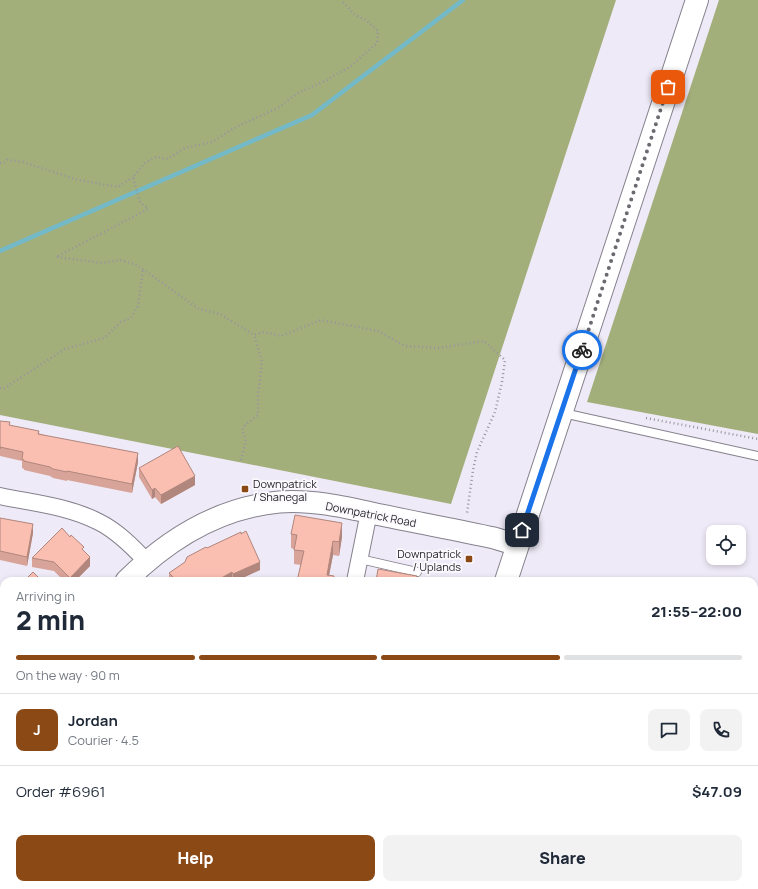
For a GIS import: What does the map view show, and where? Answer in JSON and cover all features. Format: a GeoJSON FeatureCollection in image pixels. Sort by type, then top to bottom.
{"type":"FeatureCollection","features":[{"type":"Feature","properties":{"kind":"main road"},"geometry":{"type":"LineString","coordinates":[[507,577],[697,0]]}},
{"type":"Feature","properties":{"kind":"street"},"geometry":{"type":"LineString","coordinates":[[0,496],[69,510],[99,522],[128,542],[146,561]]}},
{"type":"Feature","properties":{"kind":"street","name":"Downpatrick Road"},"geometry":{"type":"LineString","coordinates":[[130,577],[146,561],[180,536],[208,521],[239,509],[260,504],[281,502],[333,506],[369,512],[494,538],[517,545]]}},
{"type":"Feature","properties":{"kind":"street"},"geometry":{"type":"LineString","coordinates":[[356,577],[369,512]]}},
{"type":"Feature","properties":{"kind":"lane"},"geometry":{"type":"LineString","coordinates":[[562,412],[758,456]]}},
{"type":"Feature","properties":{"kind":"lane"},"geometry":{"type":"LineString","coordinates":[[360,560],[417,572]]}},
{"type":"Feature","properties":{"kind":"path"},"geometry":{"type":"LineString","coordinates":[[0,163],[4,163],[7,160],[23,162],[78,180],[118,187],[133,177],[146,162],[156,157],[168,159],[185,148],[212,142],[236,127],[278,108],[296,94],[326,81],[351,66],[377,43],[378,31],[366,20],[355,15],[341,0]]}},
{"type":"Feature","properties":{"kind":"path"},"geometry":{"type":"LineString","coordinates":[[133,177],[140,202],[148,209],[57,257],[103,263],[120,260],[137,265],[200,309],[220,314],[254,335],[262,361],[258,396],[258,415],[246,424],[242,430],[246,441],[241,460]]}},
{"type":"Feature","properties":{"kind":"path"},"geometry":{"type":"LineString","coordinates":[[0,388],[3,389],[65,349],[104,338],[121,322],[131,318],[138,306],[143,269]]}},
{"type":"Feature","properties":{"kind":"path"},"geometry":{"type":"LineString","coordinates":[[254,335],[264,332],[281,336],[321,320],[378,331],[405,346],[438,348],[484,341],[505,360],[502,382],[495,412],[477,452],[467,513]]}},
{"type":"Feature","properties":{"kind":"green space"},"geometry":{"type":"Polygon","coordinates":[[[0,0],[616,0],[451,504],[0,415],[0,0]]]}},
{"type":"Feature","properties":{"kind":"green space"},"geometry":{"type":"Polygon","coordinates":[[[719,0],[758,0],[758,434],[587,402],[719,0]]]}},
{"type":"Feature","properties":{"kind":"building"},"geometry":{"type":"Polygon","coordinates":[[[0,421],[10,422],[9,425],[39,431],[38,434],[138,453],[132,484],[67,472],[24,461],[22,459],[23,452],[0,447],[0,421]]]}},
{"type":"Feature","properties":{"kind":"building"},"geometry":{"type":"Polygon","coordinates":[[[178,446],[195,476],[161,495],[155,488],[152,490],[139,468],[178,446]]]}},
{"type":"Feature","properties":{"kind":"building"},"geometry":{"type":"Polygon","coordinates":[[[295,515],[342,523],[339,542],[333,541],[327,575],[334,577],[298,577],[304,551],[294,550],[297,535],[291,534],[295,515]]]}},
{"type":"Feature","properties":{"kind":"building"},"geometry":{"type":"Polygon","coordinates":[[[0,518],[33,524],[27,557],[0,551],[0,518]]]}},
{"type":"Feature","properties":{"kind":"building"},"geometry":{"type":"Polygon","coordinates":[[[62,528],[70,537],[71,535],[84,547],[82,549],[90,557],[71,577],[69,577],[54,562],[32,558],[62,528]]]}},
{"type":"Feature","properties":{"kind":"building"},"geometry":{"type":"Polygon","coordinates":[[[246,531],[260,562],[233,574],[232,572],[223,577],[173,577],[169,573],[185,562],[187,557],[241,532],[241,534],[246,531]]]}},
{"type":"Feature","properties":{"kind":"building"},"geometry":{"type":"Polygon","coordinates":[[[378,569],[417,576],[417,577],[377,577],[378,569]]]}},
{"type":"Feature","properties":{"kind":"building"},"geometry":{"type":"Polygon","coordinates":[[[33,572],[38,577],[28,577],[33,572]]]}},
{"type":"Feature","properties":{"kind":"waterway"},"geometry":{"type":"LineString","coordinates":[[0,251],[312,115],[463,0]]}},
{"type":"Feature","properties":{"kind":"way so far"},"geometry":{"type":"LineString","coordinates":[[582,350],[668,87]]}},
{"type":"Feature","properties":{"kind":"place","name":"Downpatrick / Shanegal"},"geometry":{"type":"Point","coordinates":[245,489]}},
{"type":"Feature","properties":{"kind":"place","name":"Downpatrick / Uplands"},"geometry":{"type":"Point","coordinates":[469,559]}},
{"type":"Feature","properties":{"kind":"route"},"geometry":{"type":"LineString","coordinates":[[522,530],[582,350]]}}]}
